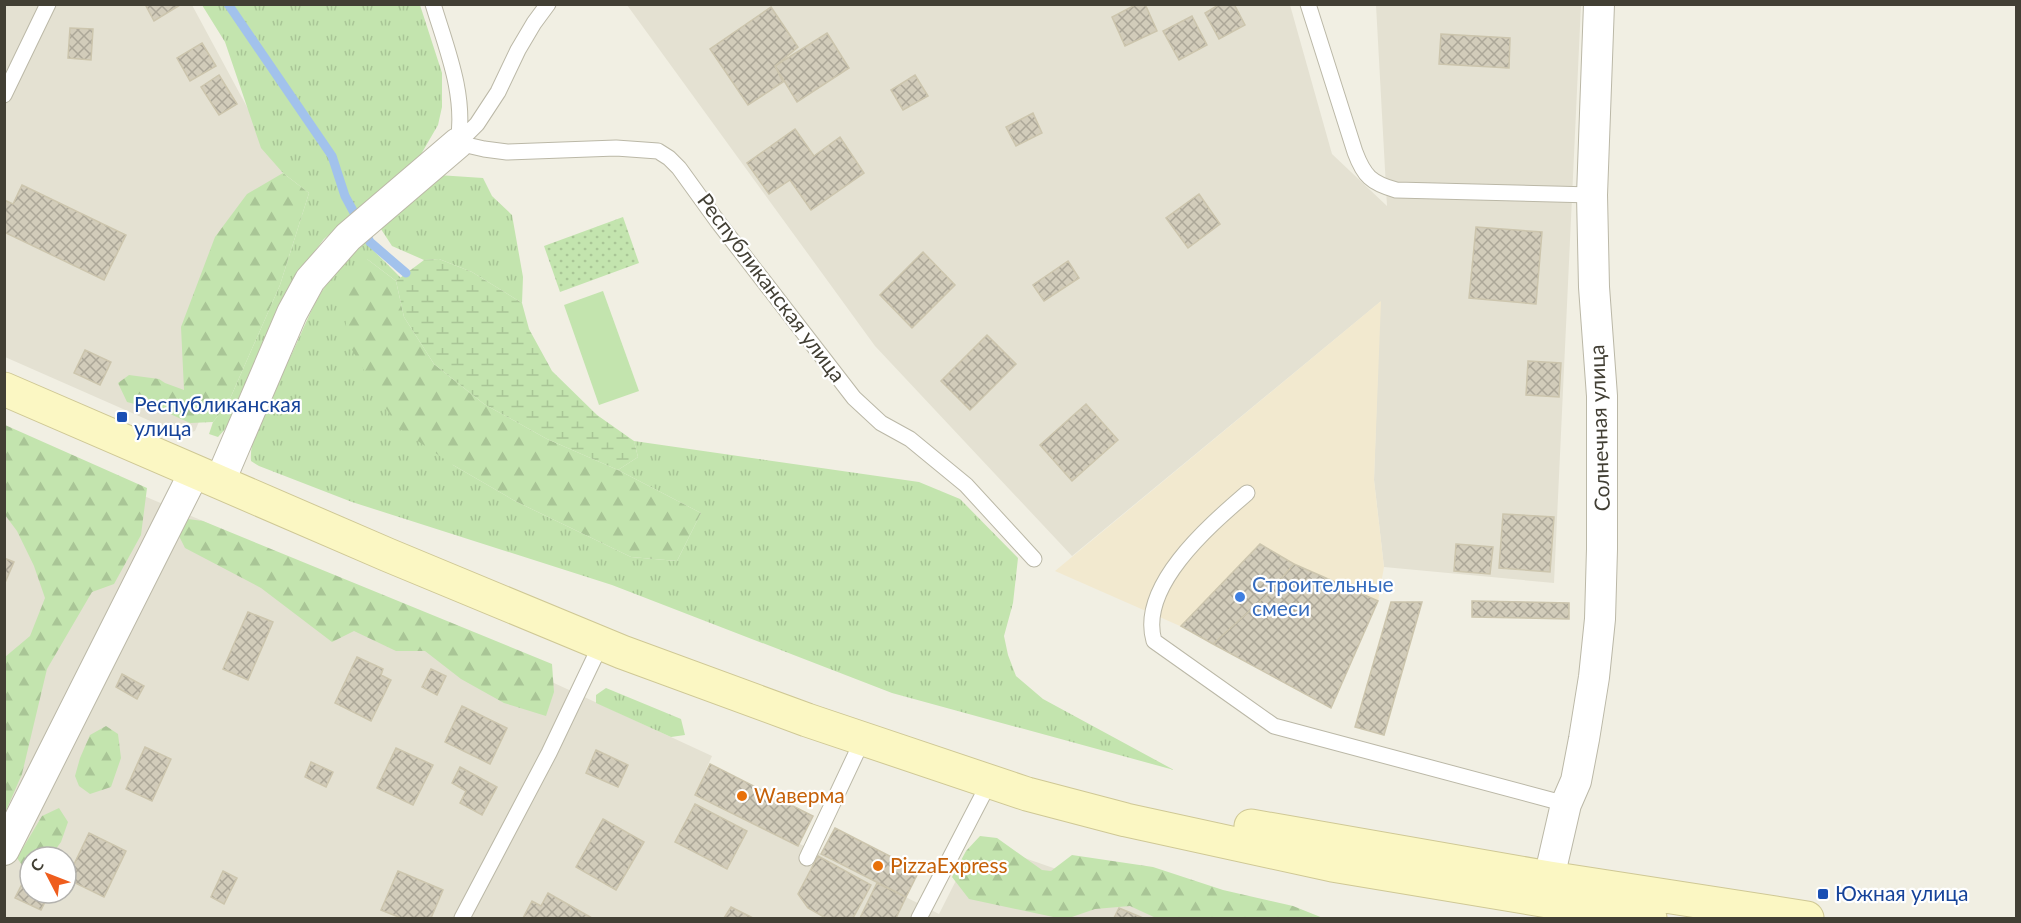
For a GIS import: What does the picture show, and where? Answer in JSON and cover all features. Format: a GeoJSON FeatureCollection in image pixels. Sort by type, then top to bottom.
{"type":"FeatureCollection","features":[{"type":"Feature","properties":{"kind":"main road"},"geometry":{"type":"LineString","coordinates":[[4,390],[208,476],[398,560],[601,644],[721,689],[1027,794],[1126,820],[1332,865],[1536,883],[1807,918]]}},
{"type":"Feature","properties":{"kind":"main road"},"geometry":{"type":"LineString","coordinates":[[1536,883],[1650,918]]}},
{"type":"Feature","properties":{"kind":"street","name":"Солнечная улица"},"geometry":{"type":"LineString","coordinates":[[1536,883],[1576,782],[1600,618],[1602,396],[1594,287],[1592,195],[1599,4]]}},
{"type":"Feature","properties":{"kind":"street"},"geometry":{"type":"LineString","coordinates":[[4,850],[208,476],[310,280],[348,237],[458,143]]}},
{"type":"Feature","properties":{"kind":"lane"},"geometry":{"type":"LineString","coordinates":[[4,95],[48,4]]}},
{"type":"Feature","properties":{"kind":"lane"},"geometry":{"type":"LineString","coordinates":[[433,4],[456,80],[460,112],[458,143]]}},
{"type":"Feature","properties":{"kind":"lane"},"geometry":{"type":"LineString","coordinates":[[458,143],[477,124],[488,108],[518,50],[548,4]]}},
{"type":"Feature","properties":{"kind":"lane"},"geometry":{"type":"LineString","coordinates":[[1308,4],[1355,152],[1362,170],[1370,179],[1381,186],[1396,190],[1592,195]]}},
{"type":"Feature","properties":{"kind":"lane","name":"Республиканская улица"},"geometry":{"type":"LineString","coordinates":[[458,143],[507,152],[590,147],[658,151],[669,158],[855,398],[881,423],[910,439],[966,485],[1034,559]]}},
{"type":"Feature","properties":{"kind":"lane"},"geometry":{"type":"LineString","coordinates":[[1247,493],[1196,541],[1167,579],[1152,614],[1151,630],[1154,641],[1274,726],[1566,804]]}},
{"type":"Feature","properties":{"kind":"lane"},"geometry":{"type":"LineString","coordinates":[[462,918],[554,742],[601,644]]}},
{"type":"Feature","properties":{"kind":"lane"},"geometry":{"type":"LineString","coordinates":[[807,858],[863,739]]}},
{"type":"Feature","properties":{"kind":"lane"},"geometry":{"type":"LineString","coordinates":[[919,918],[992,781]]}},
{"type":"Feature","properties":{"kind":"shaded area"},"geometry":{"type":"Polygon","coordinates":[[[5,5],[192,5],[295,196],[195,431],[182,435],[5,357],[5,5]]]}},
{"type":"Feature","properties":{"kind":"shaded area"},"geometry":{"type":"Polygon","coordinates":[[[627,5],[1290,5],[1332,154],[1387,206],[1376,5],[1581,5],[1554,583],[1384,567],[1374,480],[1380,302],[1072,556],[875,346],[627,5]]]}},
{"type":"Feature","properties":{"kind":"shaded area"},"geometry":{"type":"Polygon","coordinates":[[[1381,301],[1374,480],[1384,567],[1378,601],[1294,564],[1267,595],[1213,644],[1180,626],[1055,571],[1381,301]]]}},
{"type":"Feature","properties":{"kind":"shaded area"},"geometry":{"type":"Polygon","coordinates":[[[5,432],[712,756],[695,795],[821,854],[939,914],[976,841],[1197,918],[5,918],[5,432]]]}},
{"type":"Feature","properties":{"kind":"green space"},"geometry":{"type":"Polygon","coordinates":[[[202,5],[420,5],[442,73],[442,107],[438,125],[420,156],[324,239],[299,272],[227,427],[218,437],[209,434],[213,422],[229,401],[280,285],[309,193],[283,173],[261,148],[225,42],[202,5]]]}},
{"type":"Feature","properties":{"kind":"green space"},"geometry":{"type":"Polygon","coordinates":[[[283,173],[309,193],[280,285],[229,401],[213,422],[190,423],[168,413],[127,402],[118,383],[129,375],[159,379],[184,390],[181,327],[215,237],[247,194],[283,173]]]}},
{"type":"Feature","properties":{"kind":"green space"},"geometry":{"type":"Polygon","coordinates":[[[438,175],[483,178],[492,196],[512,215],[523,277],[522,303],[472,272],[439,259],[424,260],[392,246],[379,226],[438,175]]]}},
{"type":"Feature","properties":{"kind":"green space"},"geometry":{"type":"Polygon","coordinates":[[[623,217],[639,263],[560,292],[544,246],[623,217]]]}},
{"type":"Feature","properties":{"kind":"green space"},"geometry":{"type":"Polygon","coordinates":[[[363,240],[401,278],[396,281],[367,259],[453,465],[515,501],[631,557],[677,561],[701,513],[618,470],[638,457],[634,441],[919,482],[960,499],[1018,558],[1013,603],[1004,636],[1016,676],[1043,699],[1174,770],[892,693],[612,585],[352,502],[251,461],[251,449],[266,404],[314,305],[332,277],[363,240]]]}},
{"type":"Feature","properties":{"kind":"green space"},"geometry":{"type":"Polygon","coordinates":[[[367,259],[396,281],[404,317],[434,364],[484,404],[547,439],[618,470],[701,513],[677,561],[631,557],[515,501],[453,465],[397,427],[348,343],[342,286],[367,259]]]}},
{"type":"Feature","properties":{"kind":"green space"},"geometry":{"type":"Polygon","coordinates":[[[439,259],[472,272],[522,303],[529,329],[552,371],[597,415],[634,441],[638,457],[618,470],[547,439],[484,404],[434,364],[404,317],[396,281],[424,260],[439,259]]]}},
{"type":"Feature","properties":{"kind":"green space"},"geometry":{"type":"Polygon","coordinates":[[[603,291],[639,391],[599,405],[564,305],[603,291]]]}},
{"type":"Feature","properties":{"kind":"green space"},"geometry":{"type":"Polygon","coordinates":[[[5,425],[147,488],[141,535],[114,584],[92,592],[47,669],[22,774],[5,813],[5,657],[30,636],[45,598],[34,566],[17,531],[5,515],[5,425]]]}},
{"type":"Feature","properties":{"kind":"green space"},"geometry":{"type":"Polygon","coordinates":[[[188,519],[203,521],[552,664],[554,692],[546,716],[504,703],[461,679],[425,651],[396,651],[354,631],[332,642],[261,588],[185,548],[179,536],[188,519]]]}},
{"type":"Feature","properties":{"kind":"green space"},"geometry":{"type":"Polygon","coordinates":[[[606,688],[681,719],[685,735],[671,737],[596,703],[596,695],[606,688]]]}},
{"type":"Feature","properties":{"kind":"green space"},"geometry":{"type":"Polygon","coordinates":[[[106,726],[118,734],[121,758],[111,787],[90,794],[79,786],[75,776],[90,735],[106,726]]]}},
{"type":"Feature","properties":{"kind":"green space"},"geometry":{"type":"Polygon","coordinates":[[[59,808],[68,822],[61,842],[59,845],[25,845],[42,816],[59,808]]]}},
{"type":"Feature","properties":{"kind":"green space"},"geometry":{"type":"Polygon","coordinates":[[[980,836],[997,838],[1042,870],[1051,871],[1072,855],[1153,867],[1223,890],[1293,906],[1323,918],[1156,918],[1130,906],[1095,909],[1069,918],[1058,918],[969,899],[952,877],[966,851],[980,836]]]}},
{"type":"Feature","properties":{"kind":"building"},"geometry":{"type":"Polygon","coordinates":[[[145,4],[180,4],[180,5],[154,21],[145,4]]]}},
{"type":"Feature","properties":{"kind":"building"},"geometry":{"type":"Polygon","coordinates":[[[1137,4],[1145,4],[1157,31],[1125,46],[1112,17],[1137,4]]]}},
{"type":"Feature","properties":{"kind":"building"},"geometry":{"type":"Polygon","coordinates":[[[1220,4],[1234,4],[1245,25],[1219,39],[1205,13],[1220,4]]]}},
{"type":"Feature","properties":{"kind":"building"},"geometry":{"type":"Polygon","coordinates":[[[771,7],[798,47],[775,66],[783,82],[748,105],[710,49],[771,7]]]}},
{"type":"Feature","properties":{"kind":"building"},"geometry":{"type":"Polygon","coordinates":[[[1192,16],[1207,45],[1179,60],[1163,31],[1192,16]]]}},
{"type":"Feature","properties":{"kind":"building"},"geometry":{"type":"Polygon","coordinates":[[[70,28],[93,29],[91,60],[68,58],[70,28]]]}},
{"type":"Feature","properties":{"kind":"building"},"geometry":{"type":"Polygon","coordinates":[[[827,33],[849,68],[797,102],[775,66],[827,33]]]}},
{"type":"Feature","properties":{"kind":"building"},"geometry":{"type":"Polygon","coordinates":[[[1441,34],[1510,38],[1509,68],[1439,64],[1441,34]]]}},
{"type":"Feature","properties":{"kind":"building"},"geometry":{"type":"Polygon","coordinates":[[[202,43],[216,66],[190,81],[177,58],[202,43]]]}},
{"type":"Feature","properties":{"kind":"building"},"geometry":{"type":"Polygon","coordinates":[[[219,75],[237,104],[219,115],[201,87],[219,75]]]}},
{"type":"Feature","properties":{"kind":"building"},"geometry":{"type":"Polygon","coordinates":[[[915,75],[928,96],[903,110],[891,90],[915,75]]]}},
{"type":"Feature","properties":{"kind":"building"},"geometry":{"type":"Polygon","coordinates":[[[1033,113],[1042,133],[1016,146],[1006,127],[1033,113]]]}},
{"type":"Feature","properties":{"kind":"building"},"geometry":{"type":"Polygon","coordinates":[[[795,129],[814,156],[840,137],[864,173],[811,210],[790,180],[769,194],[747,163],[795,129]]]}},
{"type":"Feature","properties":{"kind":"building"},"geometry":{"type":"Polygon","coordinates":[[[22,185],[126,235],[104,280],[4,232],[4,200],[13,204],[22,185]]]}},
{"type":"Feature","properties":{"kind":"building"},"geometry":{"type":"Polygon","coordinates":[[[1199,194],[1220,224],[1188,248],[1166,218],[1199,194]]]}},
{"type":"Feature","properties":{"kind":"building"},"geometry":{"type":"Polygon","coordinates":[[[1476,227],[1542,232],[1536,304],[1469,298],[1476,227]]]}},
{"type":"Feature","properties":{"kind":"building"},"geometry":{"type":"Polygon","coordinates":[[[923,252],[955,285],[912,328],[880,295],[923,252]]]}},
{"type":"Feature","properties":{"kind":"building"},"geometry":{"type":"Polygon","coordinates":[[[1068,261],[1079,278],[1044,301],[1033,285],[1068,261]]]}},
{"type":"Feature","properties":{"kind":"building"},"geometry":{"type":"Polygon","coordinates":[[[987,335],[1016,364],[970,410],[941,381],[987,335]]]}},
{"type":"Feature","properties":{"kind":"building"},"geometry":{"type":"Polygon","coordinates":[[[85,350],[111,362],[100,385],[74,373],[85,350]]]}},
{"type":"Feature","properties":{"kind":"building"},"geometry":{"type":"Polygon","coordinates":[[[1528,361],[1561,363],[1559,397],[1526,395],[1528,361]]]}},
{"type":"Feature","properties":{"kind":"building"},"geometry":{"type":"Polygon","coordinates":[[[1086,404],[1118,440],[1072,481],[1040,445],[1086,404]]]}},
{"type":"Feature","properties":{"kind":"building"},"geometry":{"type":"Polygon","coordinates":[[[1503,514],[1554,517],[1550,572],[1499,568],[1503,514]]]}},
{"type":"Feature","properties":{"kind":"building"},"geometry":{"type":"Polygon","coordinates":[[[1260,544],[1294,564],[1267,595],[1213,644],[1181,626],[1260,544]]]}},
{"type":"Feature","properties":{"kind":"building"},"geometry":{"type":"Polygon","coordinates":[[[1456,544],[1493,547],[1490,574],[1454,571],[1456,544]]]}},
{"type":"Feature","properties":{"kind":"building"},"geometry":{"type":"Polygon","coordinates":[[[4,558],[14,562],[4,585],[4,558]]]}},
{"type":"Feature","properties":{"kind":"building"},"geometry":{"type":"Polygon","coordinates":[[[1294,564],[1378,601],[1331,708],[1213,644],[1267,595],[1294,564]]]}},
{"type":"Feature","properties":{"kind":"building"},"geometry":{"type":"Polygon","coordinates":[[[1472,601],[1569,603],[1569,619],[1472,617],[1472,601]]]}},
{"type":"Feature","properties":{"kind":"building"},"geometry":{"type":"Polygon","coordinates":[[[1391,602],[1422,602],[1384,735],[1355,727],[1391,602]]]}},
{"type":"Feature","properties":{"kind":"building"},"geometry":{"type":"Polygon","coordinates":[[[248,612],[273,622],[248,680],[223,669],[248,612]]]}},
{"type":"Feature","properties":{"kind":"building"},"geometry":{"type":"Polygon","coordinates":[[[357,657],[383,669],[381,675],[391,680],[371,721],[335,703],[357,657]]]}},
{"type":"Feature","properties":{"kind":"building"},"geometry":{"type":"Polygon","coordinates":[[[431,669],[446,676],[437,695],[422,687],[431,669]]]}},
{"type":"Feature","properties":{"kind":"building"},"geometry":{"type":"Polygon","coordinates":[[[122,674],[144,686],[137,699],[116,687],[122,674]]]}},
{"type":"Feature","properties":{"kind":"building"},"geometry":{"type":"Polygon","coordinates":[[[462,706],[507,728],[490,764],[445,742],[462,706]]]}},
{"type":"Feature","properties":{"kind":"building"},"geometry":{"type":"Polygon","coordinates":[[[145,747],[171,759],[152,801],[126,789],[145,747]]]}},
{"type":"Feature","properties":{"kind":"building"},"geometry":{"type":"Polygon","coordinates":[[[396,748],[433,765],[413,805],[377,788],[396,748]]]}},
{"type":"Feature","properties":{"kind":"building"},"geometry":{"type":"Polygon","coordinates":[[[596,750],[628,765],[618,787],[586,773],[596,750]]]}},
{"type":"Feature","properties":{"kind":"building"},"geometry":{"type":"Polygon","coordinates":[[[311,762],[333,772],[326,787],[305,777],[311,762]]]}},
{"type":"Feature","properties":{"kind":"building"},"geometry":{"type":"Polygon","coordinates":[[[710,764],[813,816],[798,846],[695,795],[710,764]]]}},
{"type":"Feature","properties":{"kind":"building"},"geometry":{"type":"Polygon","coordinates":[[[460,767],[497,787],[482,815],[460,803],[466,791],[452,783],[460,767]]]}},
{"type":"Feature","properties":{"kind":"building"},"geometry":{"type":"Polygon","coordinates":[[[695,804],[747,831],[727,869],[675,842],[695,804]]]}},
{"type":"Feature","properties":{"kind":"building"},"geometry":{"type":"Polygon","coordinates":[[[603,819],[644,842],[616,890],[576,867],[603,819]]]}},
{"type":"Feature","properties":{"kind":"building"},"geometry":{"type":"Polygon","coordinates":[[[835,828],[919,871],[906,897],[821,854],[835,828]]]}},
{"type":"Feature","properties":{"kind":"building"},"geometry":{"type":"Polygon","coordinates":[[[89,833],[126,851],[104,897],[78,884],[78,856],[89,833]]]}},
{"type":"Feature","properties":{"kind":"building"},"geometry":{"type":"Polygon","coordinates":[[[818,856],[871,885],[853,918],[823,918],[808,908],[798,894],[818,856]]]}},
{"type":"Feature","properties":{"kind":"building"},"geometry":{"type":"Polygon","coordinates":[[[223,871],[237,878],[224,904],[211,897],[223,871]]]}},
{"type":"Feature","properties":{"kind":"building"},"geometry":{"type":"Polygon","coordinates":[[[398,871],[443,890],[431,918],[401,918],[381,910],[398,871]]]}},
{"type":"Feature","properties":{"kind":"building"},"geometry":{"type":"Polygon","coordinates":[[[877,883],[906,897],[896,918],[860,918],[877,883]]]}},
{"type":"Feature","properties":{"kind":"building"},"geometry":{"type":"Polygon","coordinates":[[[548,893],[592,918],[523,918],[532,901],[541,906],[548,893]]]}},
{"type":"Feature","properties":{"kind":"building"},"geometry":{"type":"Polygon","coordinates":[[[30,905],[44,905],[41,910],[30,905]]]}},
{"type":"Feature","properties":{"kind":"building"},"geometry":{"type":"Polygon","coordinates":[[[731,907],[753,918],[724,918],[731,907]]]}},
{"type":"Feature","properties":{"kind":"building"},"geometry":{"type":"Polygon","coordinates":[[[1119,908],[1143,918],[1114,918],[1119,908]]]}},
{"type":"Feature","properties":{"kind":"waterway"},"geometry":{"type":"LineString","coordinates":[[228,4],[332,156],[345,196],[370,242],[406,273]]}},
{"type":"Feature","properties":{"kind":"place","name":"Республиканская улица"},"geometry":{"type":"Point","coordinates":[122,417]}},
{"type":"Feature","properties":{"kind":"place","name":"Строительные смеси"},"geometry":{"type":"Point","coordinates":[1240,597]}},
{"type":"Feature","properties":{"kind":"place","name":"Wаверма"},"geometry":{"type":"Point","coordinates":[742,796]}},
{"type":"Feature","properties":{"kind":"place","name":"PizzaExpress"},"geometry":{"type":"Point","coordinates":[878,866]}},
{"type":"Feature","properties":{"kind":"place","name":"Южная улица"},"geometry":{"type":"Point","coordinates":[1823,894]}}]}
